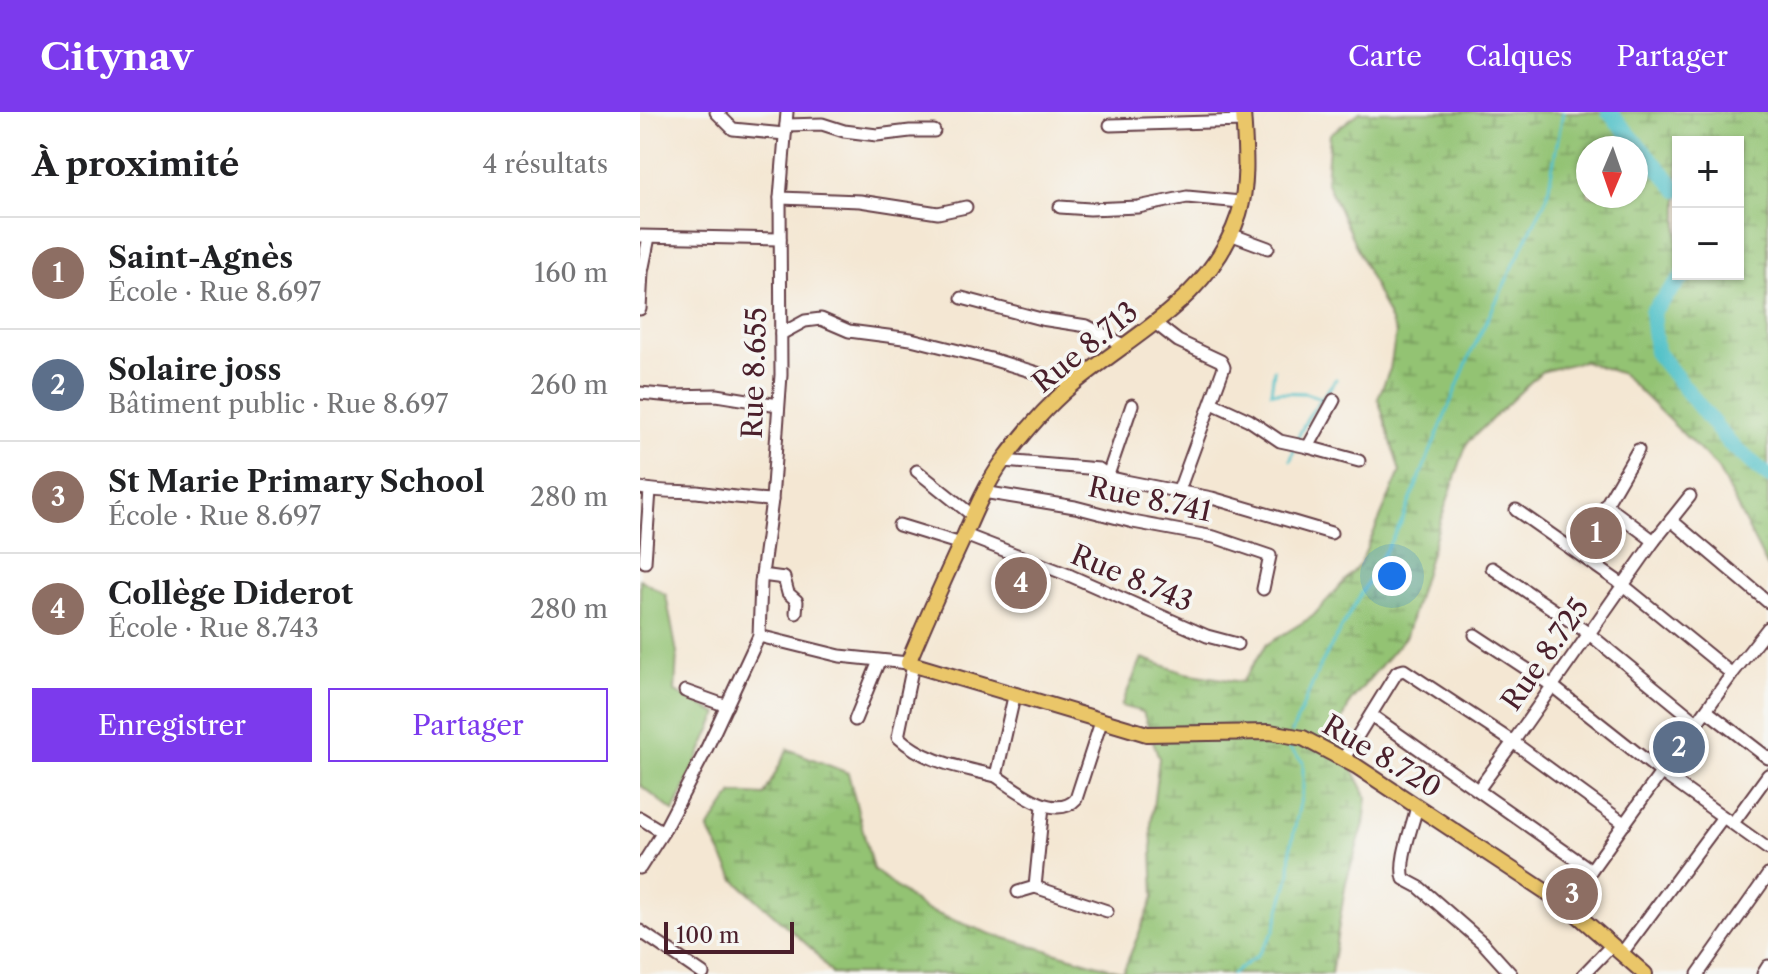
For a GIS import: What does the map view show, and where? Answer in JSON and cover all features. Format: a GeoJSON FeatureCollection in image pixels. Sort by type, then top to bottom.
{"type":"FeatureCollection","features":[{"type":"Feature","properties":{"kind":"main road","name":"Rue 8.713"},"geometry":{"type":"LineString","coordinates":[[911,664],[972,515],[1003,461],[1042,415],[1077,381],[1178,306],[1221,255],[1241,202],[1246,159],[1243,117]]}},
{"type":"Feature","properties":{"kind":"main road","name":"Rue 8.720"},"geometry":{"type":"LineString","coordinates":[[911,664],[1101,722],[1162,736],[1290,735],[1344,758],[1566,905],[1645,974]]}},
{"type":"Feature","properties":{"kind":"street"},"geometry":{"type":"LineString","coordinates":[[716,112],[733,129],[786,123],[822,124],[844,131],[877,135],[934,131]]}},
{"type":"Feature","properties":{"kind":"street"},"geometry":{"type":"LineString","coordinates":[[1110,125],[1243,117]]}},
{"type":"Feature","properties":{"kind":"street","name":"Rue 8.655"},"geometry":{"type":"LineString","coordinates":[[640,868],[663,832],[759,636],[778,405],[780,198],[786,123]]}},
{"type":"Feature","properties":{"kind":"street"},"geometry":{"type":"LineString","coordinates":[[1060,207],[1136,208],[1193,196],[1241,202]]}},
{"type":"Feature","properties":{"kind":"street"},"geometry":{"type":"LineString","coordinates":[[780,198],[860,201],[938,213],[966,207]]}},
{"type":"Feature","properties":{"kind":"street"},"geometry":{"type":"LineString","coordinates":[[1230,234],[1268,248]]}},
{"type":"Feature","properties":{"kind":"street"},"geometry":{"type":"LineString","coordinates":[[640,309],[644,236],[780,239]]}},
{"type":"Feature","properties":{"kind":"street"},"geometry":{"type":"LineString","coordinates":[[962,298],[1041,319],[1087,326],[1125,346]]}},
{"type":"Feature","properties":{"kind":"street"},"geometry":{"type":"LineString","coordinates":[[781,334],[805,321],[821,319],[849,331],[911,339],[1057,379],[1077,381]]}},
{"type":"Feature","properties":{"kind":"street"},"geometry":{"type":"LineString","coordinates":[[1155,323],[1178,341],[1223,363],[1212,403],[1179,490]]}},
{"type":"Feature","properties":{"kind":"street"},"geometry":{"type":"LineString","coordinates":[[640,393],[717,395],[778,405]]}},
{"type":"Feature","properties":{"kind":"street"},"geometry":{"type":"LineString","coordinates":[[1308,447],[1334,400]]}},
{"type":"Feature","properties":{"kind":"street"},"geometry":{"type":"LineString","coordinates":[[1212,403],[1249,420],[1280,441],[1359,461]]}},
{"type":"Feature","properties":{"kind":"street"},"geometry":{"type":"LineString","coordinates":[[1108,475],[1132,405]]}},
{"type":"Feature","properties":{"kind":"street"},"geometry":{"type":"LineString","coordinates":[[1638,450],[1606,505],[1654,541]]}},
{"type":"Feature","properties":{"kind":"street"},"geometry":{"type":"LineString","coordinates":[[1003,461],[1091,468],[1125,481],[1179,490],[1331,533]]}},
{"type":"Feature","properties":{"kind":"street"},"geometry":{"type":"LineString","coordinates":[[917,471],[972,515]]}},
{"type":"Feature","properties":{"kind":"street"},"geometry":{"type":"LineString","coordinates":[[645,562],[645,489],[772,500]]}},
{"type":"Feature","properties":{"kind":"street","name":"Rue 8.741"},"geometry":{"type":"LineString","coordinates":[[983,492],[1075,507],[1133,522],[1214,537],[1270,556],[1263,589]]}},
{"type":"Feature","properties":{"kind":"street","name":"Rue 8.725"},"geometry":{"type":"LineString","coordinates":[[1625,824],[1513,742],[1654,541],[1690,496]]}},
{"type":"Feature","properties":{"kind":"street"},"geometry":{"type":"LineString","coordinates":[[1516,510],[1623,585],[1732,674]]}},
{"type":"Feature","properties":{"kind":"street"},"geometry":{"type":"LineString","coordinates":[[1671,520],[1768,602]]}},
{"type":"Feature","properties":{"kind":"street","name":"Rue 8.743"},"geometry":{"type":"LineString","coordinates":[[899,525],[963,539],[1071,576],[1207,636],[1237,644]]}},
{"type":"Feature","properties":{"kind":"street"},"geometry":{"type":"LineString","coordinates":[[1492,568],[1588,633],[1698,723]]}},
{"type":"Feature","properties":{"kind":"street"},"geometry":{"type":"LineString","coordinates":[[762,575],[784,578],[788,593],[797,601],[796,613]]}},
{"type":"Feature","properties":{"kind":"street"},"geometry":{"type":"LineString","coordinates":[[1566,905],[1768,628]]}},
{"type":"Feature","properties":{"kind":"street"},"geometry":{"type":"LineString","coordinates":[[1475,635],[1551,685],[1662,773],[1768,849]]}},
{"type":"Feature","properties":{"kind":"street"},"geometry":{"type":"LineString","coordinates":[[759,636],[824,652],[911,664],[898,737],[909,748],[934,761],[996,776],[1043,806],[1066,806],[1076,799],[1101,722]]}},
{"type":"Feature","properties":{"kind":"street"},"geometry":{"type":"LineString","coordinates":[[855,720],[879,661]]}},
{"type":"Feature","properties":{"kind":"street"},"geometry":{"type":"LineString","coordinates":[[1344,758],[1397,672],[1404,670],[1513,742],[1478,790]]}},
{"type":"Feature","properties":{"kind":"street"},"geometry":{"type":"LineString","coordinates":[[685,691],[727,706]]}},
{"type":"Feature","properties":{"kind":"street"},"geometry":{"type":"LineString","coordinates":[[996,776],[1014,697]]}},
{"type":"Feature","properties":{"kind":"street"},"geometry":{"type":"LineString","coordinates":[[1707,711],[1768,758]]}},
{"type":"Feature","properties":{"kind":"street"},"geometry":{"type":"LineString","coordinates":[[1371,715],[1591,870]]}},
{"type":"Feature","properties":{"kind":"street"},"geometry":{"type":"LineString","coordinates":[[1584,974],[1617,949],[1768,775]]}},
{"type":"Feature","properties":{"kind":"street"},"geometry":{"type":"LineString","coordinates":[[1035,887],[1043,806]]}},
{"type":"Feature","properties":{"kind":"street"},"geometry":{"type":"LineString","coordinates":[[1417,806],[1402,860],[1404,879],[1419,887],[1483,943],[1511,974]]}},
{"type":"Feature","properties":{"kind":"street"},"geometry":{"type":"LineString","coordinates":[[640,818],[663,832]]}},
{"type":"Feature","properties":{"kind":"street"},"geometry":{"type":"LineString","coordinates":[[1698,974],[1768,875]]}},
{"type":"Feature","properties":{"kind":"street"},"geometry":{"type":"LineString","coordinates":[[1018,892],[1035,887],[1107,911]]}},
{"type":"Feature","properties":{"kind":"street"},"geometry":{"type":"LineString","coordinates":[[640,931],[703,974]]}},
{"type":"Feature","properties":{"kind":"street"},"geometry":{"type":"LineString","coordinates":[[1763,974],[1768,966]]}},
{"type":"Feature","properties":{"kind":"green space"},"geometry":{"type":"Polygon","coordinates":[[[1360,112],[1768,112],[1768,568],[1717,467],[1622,374],[1583,361],[1541,372],[1467,443],[1406,636],[1350,702],[1336,736],[1367,797],[1364,824],[1346,882],[1331,974],[832,974],[813,950],[735,880],[708,829],[733,793],[764,795],[788,749],[848,773],[873,869],[924,909],[991,934],[1123,972],[1154,897],[1151,824],[1159,758],[1143,712],[1121,706],[1142,658],[1185,673],[1242,682],[1266,645],[1313,616],[1360,564],[1400,472],[1378,398],[1390,369],[1396,333],[1326,181],[1330,134],[1360,112]]]}},
{"type":"Feature","properties":{"kind":"green space"},"geometry":{"type":"Polygon","coordinates":[[[640,579],[666,595],[677,653],[675,692],[718,714],[674,812],[640,785],[640,579]]]}},
{"type":"Feature","properties":{"kind":"waterway"},"geometry":{"type":"LineString","coordinates":[[1292,732],[1320,666],[1401,523],[1470,355],[1547,197],[1563,112]]}},
{"type":"Feature","properties":{"kind":"waterway"},"geometry":{"type":"LineString","coordinates":[[1609,112],[1672,183]]}},
{"type":"Feature","properties":{"kind":"waterway"},"geometry":{"type":"LineString","coordinates":[[1680,280],[1652,312],[1656,352],[1729,443],[1768,476]]}},
{"type":"Feature","properties":{"kind":"waterway"},"geometry":{"type":"LineString","coordinates":[[1274,370],[1271,392],[1305,393],[1323,399]]}},
{"type":"Feature","properties":{"kind":"waterway"},"geometry":{"type":"LineString","coordinates":[[1297,439],[1308,417],[1336,379]]}},
{"type":"Feature","properties":{"kind":"waterway"},"geometry":{"type":"LineString","coordinates":[[1291,460],[1295,446]]}},
{"type":"Feature","properties":{"kind":"waterway"},"geometry":{"type":"LineString","coordinates":[[1232,974],[1257,956],[1274,931],[1290,874],[1291,846],[1303,788],[1303,762],[1288,747],[1289,739]]}},
{"type":"Feature","properties":{"kind":"place","name":"Saint-Agnès"},"geometry":{"type":"Point","coordinates":[1596,533]}},
{"type":"Feature","properties":{"kind":"place","name":"Collège Diderot"},"geometry":{"type":"Point","coordinates":[1021,583]}},
{"type":"Feature","properties":{"kind":"place","name":"Solaire joss"},"geometry":{"type":"Point","coordinates":[1679,747]}},
{"type":"Feature","properties":{"kind":"place","name":"St Marie Primary School"},"geometry":{"type":"Point","coordinates":[1572,894]}}]}
